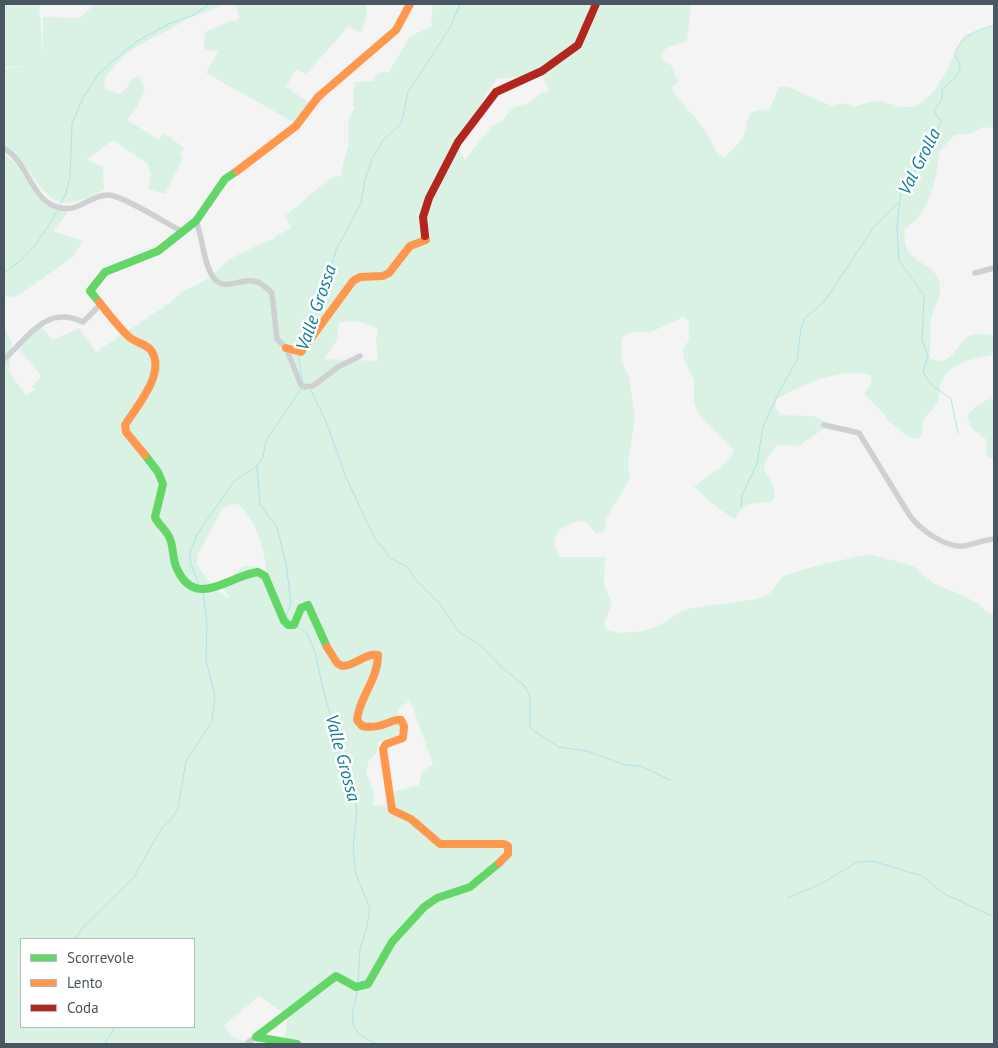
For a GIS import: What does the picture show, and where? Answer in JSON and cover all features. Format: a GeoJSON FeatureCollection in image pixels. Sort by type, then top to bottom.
{"type":"FeatureCollection","features":[{"type":"Feature","properties":{"kind":"street"},"geometry":{"type":"LineString","coordinates":[[248,1044],[248,1042],[336,976],[354,986],[363,987],[371,981],[391,943],[427,904],[444,895],[463,891],[492,871],[508,854],[508,846],[504,844],[440,844],[411,818],[395,814],[392,810],[383,749],[386,744],[403,738],[404,726],[401,720],[397,719],[383,728],[368,728],[362,726],[357,720],[358,709],[368,693],[378,665],[378,655],[368,655],[347,666],[338,664],[333,660],[324,635],[308,605],[301,608],[294,625],[288,625],[284,621],[265,576],[258,572],[238,575],[210,588],[199,590],[193,588],[184,579],[176,568],[169,535],[156,519],[154,512],[163,493],[163,484],[158,472],[126,432],[125,425],[150,384],[156,368],[154,357],[149,348],[128,337],[90,290],[105,272],[158,251],[196,221],[225,179],[271,147],[296,126],[318,97],[396,30],[410,4]]}},
{"type":"Feature","properties":{"kind":"street"},"geometry":{"type":"LineString","coordinates":[[286,348],[300,352],[353,281],[360,277],[383,276],[389,273],[410,246],[426,240],[424,217],[429,198],[458,142],[496,92],[542,72],[578,45],[596,4]]}},
{"type":"Feature","properties":{"kind":"street"},"geometry":{"type":"LineString","coordinates":[[4,149],[16,160],[40,197],[54,206],[66,208],[82,206],[99,196],[113,196],[181,231]]}},
{"type":"Feature","properties":{"kind":"street"},"geometry":{"type":"LineString","coordinates":[[196,221],[202,235],[208,265],[212,276],[218,283],[225,285],[252,281],[260,283],[272,293],[277,339],[286,348],[298,382],[305,388],[313,386],[338,367],[360,356]]}},
{"type":"Feature","properties":{"kind":"street"},"geometry":{"type":"LineString","coordinates":[[975,273],[994,268]]}},
{"type":"Feature","properties":{"kind":"street"},"geometry":{"type":"LineString","coordinates":[[4,359],[49,318],[72,317],[83,322],[101,304]]}},
{"type":"Feature","properties":{"kind":"street"},"geometry":{"type":"LineString","coordinates":[[824,425],[859,433],[888,483],[917,524],[951,545],[963,546],[979,540],[994,539]]}},
{"type":"Feature","properties":{"kind":"street"},"geometry":{"type":"LineString","coordinates":[[256,1037],[297,1044]]}},
{"type":"Feature","properties":{"kind":"green space"},"geometry":{"type":"Polygon","coordinates":[[[4,4],[39,4],[43,54],[43,17],[80,18],[95,4],[222,4],[186,19],[134,49],[118,62],[104,81],[105,89],[120,94],[127,88],[130,80],[139,76],[145,90],[137,107],[127,120],[159,140],[164,133],[184,148],[180,155],[183,158],[165,194],[148,189],[151,175],[148,164],[113,140],[86,160],[103,166],[104,190],[74,202],[64,203],[56,201],[41,188],[15,154],[4,146],[4,69],[29,66],[4,67],[4,4]]]}},
{"type":"Feature","properties":{"kind":"green space"},"geometry":{"type":"Polygon","coordinates":[[[236,4],[366,4],[367,14],[361,33],[348,27],[306,74],[296,69],[286,87],[310,103],[295,123],[206,73],[218,51],[206,50],[204,46],[205,32],[230,21],[237,21],[239,17],[236,4]]]}},
{"type":"Feature","properties":{"kind":"green space"},"geometry":{"type":"Polygon","coordinates":[[[433,4],[691,4],[687,41],[666,48],[660,57],[671,65],[678,82],[671,88],[701,125],[717,152],[724,158],[743,137],[751,114],[755,111],[769,110],[779,87],[788,87],[832,106],[848,104],[854,107],[877,101],[910,107],[919,104],[935,89],[942,79],[963,36],[994,25],[994,128],[982,127],[973,133],[955,135],[940,151],[931,194],[921,213],[905,229],[905,241],[908,250],[932,270],[940,285],[939,298],[931,319],[930,358],[943,361],[953,354],[967,337],[980,334],[994,335],[994,354],[963,362],[950,370],[940,386],[938,402],[923,423],[919,439],[907,436],[888,421],[885,415],[864,394],[871,385],[871,375],[848,373],[823,378],[777,399],[775,407],[781,415],[813,416],[830,424],[799,446],[777,445],[769,455],[764,468],[774,488],[775,497],[771,502],[749,504],[741,510],[736,519],[720,509],[694,487],[723,465],[734,450],[699,414],[694,403],[694,380],[683,357],[684,348],[689,339],[689,321],[683,317],[651,332],[630,332],[622,338],[621,360],[629,376],[635,419],[628,463],[630,479],[607,517],[605,530],[596,534],[585,521],[577,522],[559,531],[555,542],[556,549],[561,557],[605,557],[604,585],[612,605],[604,623],[607,630],[621,633],[643,631],[657,627],[680,612],[692,608],[757,599],[769,594],[783,576],[819,565],[870,554],[913,566],[934,584],[960,594],[979,604],[987,612],[994,613],[994,1044],[4,1044],[4,327],[12,343],[9,372],[26,395],[35,390],[32,387],[41,376],[20,350],[29,332],[38,323],[53,340],[79,328],[96,352],[171,302],[180,293],[210,278],[228,260],[266,241],[275,239],[273,238],[291,228],[285,216],[329,179],[342,175],[349,142],[349,122],[355,108],[353,106],[354,82],[373,81],[378,73],[389,72],[410,36],[431,27],[433,4]],[[539,69],[523,77],[496,79],[477,110],[454,140],[465,160],[492,126],[502,121],[510,111],[517,106],[527,104],[543,92],[549,91],[539,69]],[[357,321],[339,322],[337,340],[324,359],[378,361],[376,341],[378,328],[357,321]],[[238,504],[223,508],[198,554],[197,565],[218,592],[230,599],[222,586],[243,566],[255,567],[267,573],[262,545],[255,527],[238,504]],[[410,700],[398,710],[401,727],[398,735],[378,742],[377,753],[369,760],[366,772],[374,792],[373,806],[391,804],[393,792],[419,785],[422,772],[433,764],[410,700]],[[259,996],[224,1025],[234,1038],[250,1042],[254,1039],[284,1041],[288,1016],[259,996]]]}},
{"type":"Feature","properties":{"kind":"green space"},"geometry":{"type":"Polygon","coordinates":[[[4,154],[13,161],[37,196],[55,209],[68,212],[53,231],[83,241],[73,257],[16,297],[4,296],[4,154]]]}},
{"type":"Feature","properties":{"kind":"green space"},"geometry":{"type":"Polygon","coordinates":[[[994,398],[994,460],[987,456],[986,439],[972,429],[967,417],[979,404],[994,398]]]}},
{"type":"Feature","properties":{"kind":"waterway"},"geometry":{"type":"LineString","coordinates":[[59,206],[66,194],[70,177],[72,124],[83,98],[99,73],[137,41],[169,24],[194,15],[209,4]]}},
{"type":"Feature","properties":{"kind":"waterway","name":"Valle Grossa"},"geometry":{"type":"LineString","coordinates":[[299,347],[323,300],[336,250],[361,203],[365,180],[372,159],[383,140],[401,124],[408,92],[451,26],[460,4]]}},
{"type":"Feature","properties":{"kind":"waterway","name":"Val Grolla"},"geometry":{"type":"LineString","coordinates":[[958,433],[951,399],[932,385],[923,372],[928,356],[922,340],[924,295],[899,261],[897,226],[901,191],[925,156],[941,122],[934,111],[942,99],[942,90],[955,78],[960,69],[958,60],[954,55],[957,48],[965,38],[981,29],[994,25]]}},
{"type":"Feature","properties":{"kind":"waterway"},"geometry":{"type":"LineString","coordinates":[[741,507],[742,495],[757,464],[763,426],[797,360],[801,328],[805,318],[824,302],[873,228],[899,202]]}},
{"type":"Feature","properties":{"kind":"waterway"},"geometry":{"type":"LineString","coordinates":[[4,273],[29,252],[58,210]]}},
{"type":"Feature","properties":{"kind":"waterway","name":"Valle Grossa"},"geometry":{"type":"LineString","coordinates":[[298,353],[303,384]]}},
{"type":"Feature","properties":{"kind":"waterway","name":"Valle Grossa"},"geometry":{"type":"LineString","coordinates":[[291,622],[286,616],[291,603],[286,564],[277,527],[260,505],[257,466],[263,457],[266,440],[302,388]]}},
{"type":"Feature","properties":{"kind":"waterway"},"geometry":{"type":"LineString","coordinates":[[311,390],[327,424],[345,475],[374,537],[390,558],[408,567],[415,579],[439,603],[460,633],[480,645],[502,668],[524,685],[530,697],[530,726],[534,731],[559,747],[587,751],[625,765],[641,766],[670,780]]}},
{"type":"Feature","properties":{"kind":"waterway"},"geometry":{"type":"LineString","coordinates":[[199,585],[190,561],[190,552],[198,533],[234,481],[257,466]]}},
{"type":"Feature","properties":{"kind":"waterway"},"geometry":{"type":"LineString","coordinates":[[76,938],[83,927],[134,877],[160,831],[172,818],[178,808],[186,761],[212,721],[215,697],[206,660],[207,623],[203,593]]}},
{"type":"Feature","properties":{"kind":"waterway","name":"Valle Grossa"},"geometry":{"type":"LineString","coordinates":[[297,626],[308,634],[315,653],[336,733],[341,763],[357,809],[353,849],[356,875],[370,908],[367,927],[360,949],[358,984]]}},
{"type":"Feature","properties":{"kind":"waterway"},"geometry":{"type":"LineString","coordinates":[[787,898],[821,884],[857,862],[872,861],[922,876],[943,893],[994,917]]}},
{"type":"Feature","properties":{"kind":"waterway","name":"Valle Grossa"},"geometry":{"type":"LineString","coordinates":[[358,989],[352,1016],[355,1029],[367,1039],[377,1044]]}},
{"type":"Feature","properties":{"kind":"waterway"},"geometry":{"type":"LineString","coordinates":[[105,1044],[114,1028]]}},
{"type":"Feature","properties":{"kind":"traffic: fast"},"geometry":{"type":"LineString","coordinates":[[99,302],[90,291],[105,272],[158,251],[196,221],[225,179],[237,171]]}},
{"type":"Feature","properties":{"kind":"traffic: fast"},"geometry":{"type":"LineString","coordinates":[[145,455],[158,472],[163,484],[155,517],[169,536],[175,565],[185,581],[193,587],[203,589],[258,572],[265,576],[284,621],[288,625],[294,625],[301,608],[308,605],[327,647]]}},
{"type":"Feature","properties":{"kind":"traffic: fast"},"geometry":{"type":"LineString","coordinates":[[297,1044],[256,1037],[336,976],[356,987],[368,984],[392,942],[424,907],[437,898],[470,887],[499,863]]}},
{"type":"Feature","properties":{"kind":"traffic: slow"},"geometry":{"type":"LineString","coordinates":[[237,171],[296,126],[318,97],[396,30],[410,4]]}},
{"type":"Feature","properties":{"kind":"traffic: slow"},"geometry":{"type":"LineString","coordinates":[[286,348],[301,352],[353,281],[360,277],[383,276],[389,273],[410,246],[426,240],[425,236]]}},
{"type":"Feature","properties":{"kind":"traffic: slow"},"geometry":{"type":"LineString","coordinates":[[99,302],[127,335],[150,349],[155,358],[153,378],[149,388],[125,425],[126,432],[145,455]]}},
{"type":"Feature","properties":{"kind":"traffic: slow"},"geometry":{"type":"LineString","coordinates":[[327,647],[337,663],[342,666],[352,664],[368,656],[378,655],[375,672],[361,704],[357,720],[362,726],[369,727],[401,720],[404,726],[403,738],[386,744],[383,749],[392,810],[411,819],[440,844],[504,844],[508,846],[508,854],[499,863]]}},
{"type":"Feature","properties":{"kind":"traffic: jam"},"geometry":{"type":"LineString","coordinates":[[425,236],[423,217],[429,198],[458,142],[496,92],[542,71],[578,45],[596,4]]}}]}
